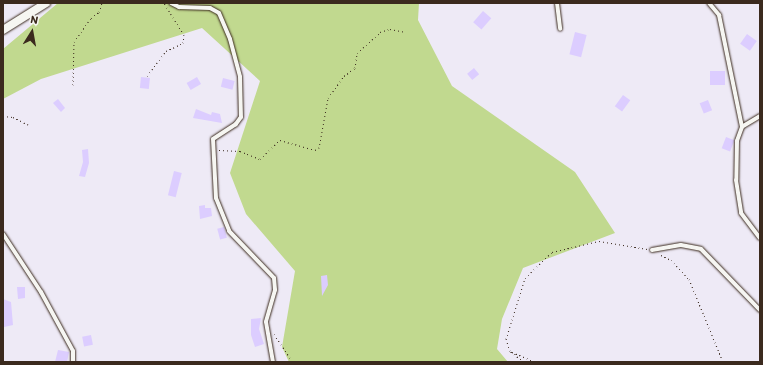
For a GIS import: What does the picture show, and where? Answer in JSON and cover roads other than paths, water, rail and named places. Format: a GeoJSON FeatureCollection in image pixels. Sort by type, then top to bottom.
{"type":"FeatureCollection","features":[{"type":"Feature","properties":{"kind":"street"},"geometry":{"type":"LineString","coordinates":[[3,30],[46,3]]}},
{"type":"Feature","properties":{"kind":"lane"},"geometry":{"type":"LineString","coordinates":[[171,3],[179,7],[210,8],[219,13],[230,39],[240,77],[241,117],[236,124],[219,132],[213,138],[212,149],[216,198],[229,230],[274,278],[275,290],[266,322],[273,362]]}},
{"type":"Feature","properties":{"kind":"lane"},"geometry":{"type":"LineString","coordinates":[[557,3],[560,30]]}},
{"type":"Feature","properties":{"kind":"lane"},"geometry":{"type":"LineString","coordinates":[[709,3],[719,15],[742,127],[738,141],[736,180],[741,212],[760,238]]}},
{"type":"Feature","properties":{"kind":"lane"},"geometry":{"type":"LineString","coordinates":[[742,127],[760,116]]}},
{"type":"Feature","properties":{"kind":"lane"},"geometry":{"type":"LineString","coordinates":[[3,234],[48,305],[73,351],[73,362]]}},
{"type":"Feature","properties":{"kind":"lane"},"geometry":{"type":"LineString","coordinates":[[652,250],[681,245],[701,250],[760,310]]}}]}
